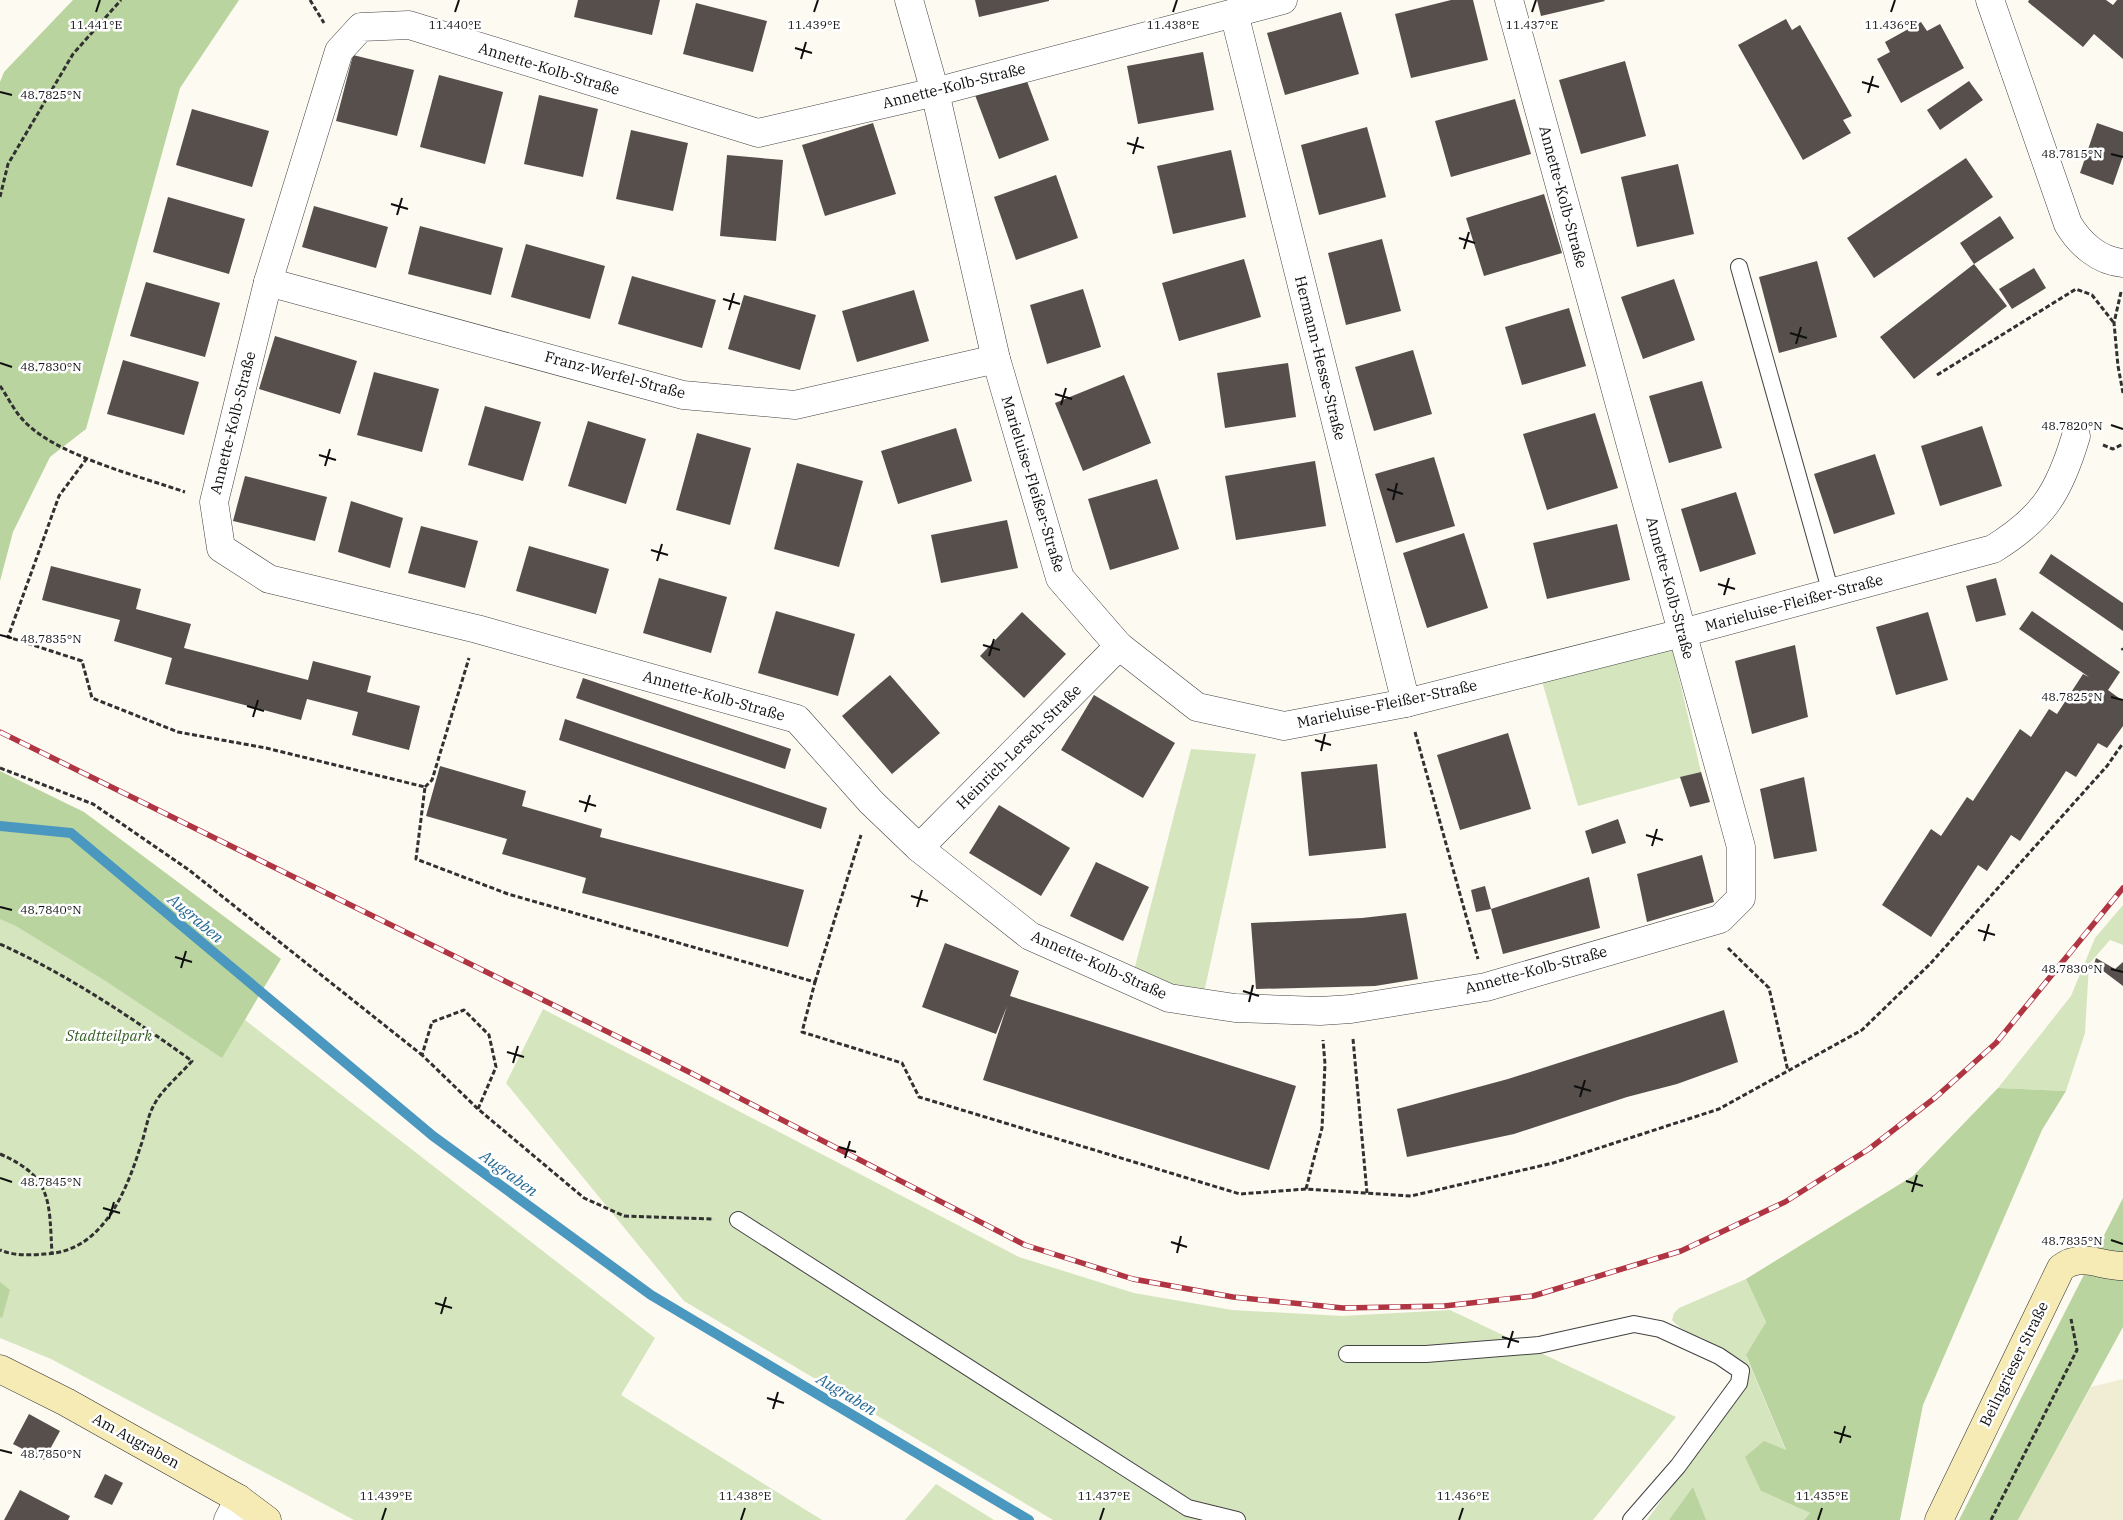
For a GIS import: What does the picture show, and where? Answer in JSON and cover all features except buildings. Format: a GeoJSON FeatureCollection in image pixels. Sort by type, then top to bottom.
{"type":"FeatureCollection","features":[{"type":"Feature","properties":{"kind":"main road","name":"Beilngrieser Straße"},"geometry":{"type":"LineString","coordinates":[[1939,1520],[2061,1268],[2070,1260],[2081,1259],[2123,1266]]}},
{"type":"Feature","properties":{"kind":"main road","name":"Am Augraben"},"geometry":{"type":"LineString","coordinates":[[0,1369],[66,1402],[234,1509],[268,1520]]}},
{"type":"Feature","properties":{"kind":"street","name":"Marieluise-Fleißer-Straße"},"geometry":{"type":"LineString","coordinates":[[909,0],[935,92],[996,359],[1060,578],[1119,646],[1197,706],[1284,726],[1406,703],[1682,633],[1993,549],[2020,532],[2041,512],[2056,488],[2069,461],[2076,436]]}},
{"type":"Feature","properties":{"kind":"street","name":"Annette-Kolb-Straße"},"geometry":{"type":"LineString","coordinates":[[1282,0],[935,92],[758,133],[409,25],[361,27],[339,51],[268,282],[214,502],[221,548],[268,579],[478,629],[797,719],[871,802],[919,848],[1030,936],[1169,998],[1235,1008],[1320,1011],[1351,1009],[1486,986],[1720,919],[1741,898],[1741,847],[1509,0]]}},
{"type":"Feature","properties":{"kind":"street"},"geometry":{"type":"LineString","coordinates":[[1990,0],[2068,224],[2087,248],[2104,258],[2123,263]]}},
{"type":"Feature","properties":{"kind":"street","name":"Hermann-Hesse-Straße"},"geometry":{"type":"LineString","coordinates":[[1234,13],[1406,703]]}},
{"type":"Feature","properties":{"kind":"street","name":"Franz-Werfel-Straße"},"geometry":{"type":"LineString","coordinates":[[268,282],[683,395],[795,405],[996,359]]}},
{"type":"Feature","properties":{"kind":"street","name":"Heinrich-Lersch-Straße"},"geometry":{"type":"LineString","coordinates":[[919,848],[1119,646]]}},
{"type":"Feature","properties":{"kind":"lane"},"geometry":{"type":"LineString","coordinates":[[1738,268],[1831,593]]}},
{"type":"Feature","properties":{"kind":"lane"},"geometry":{"type":"LineString","coordinates":[[738,1220],[1188,1508],[1237,1520]]}},
{"type":"Feature","properties":{"kind":"lane"},"geometry":{"type":"LineString","coordinates":[[1347,1354],[1426,1354],[1539,1345],[1634,1324],[1660,1329],[1719,1356],[1741,1370],[1739,1383],[1678,1466],[1631,1520]]}},
{"type":"Feature","properties":{"kind":"path"},"geometry":{"type":"LineString","coordinates":[[0,197],[8,164],[73,54],[121,0]]}},
{"type":"Feature","properties":{"kind":"path"},"geometry":{"type":"LineString","coordinates":[[1937,375],[2076,289],[2092,295],[2114,323]]}},
{"type":"Feature","properties":{"kind":"path"},"geometry":{"type":"LineString","coordinates":[[2121,290],[2114,323],[2118,366],[2123,393]]}},
{"type":"Feature","properties":{"kind":"path"},"geometry":{"type":"LineString","coordinates":[[0,386],[24,421],[52,442],[87,458],[214,502]]}},
{"type":"Feature","properties":{"kind":"path"},"geometry":{"type":"LineString","coordinates":[[425,787],[432,780],[478,629]]}},
{"type":"Feature","properties":{"kind":"path"},"geometry":{"type":"LineString","coordinates":[[1406,703],[1486,986]]}},
{"type":"Feature","properties":{"kind":"path"},"geometry":{"type":"LineString","coordinates":[[0,768],[93,804],[189,870],[422,1055],[478,1109],[584,1198],[624,1216],[738,1220]]}},
{"type":"Feature","properties":{"kind":"path"},"geometry":{"type":"LineString","coordinates":[[815,982],[871,802]]}},
{"type":"Feature","properties":{"kind":"path"},"geometry":{"type":"LineString","coordinates":[[1720,919],[1724,945],[1769,988],[1788,1070]]}},
{"type":"Feature","properties":{"kind":"path"},"geometry":{"type":"LineString","coordinates":[[0,944],[88,992],[144,1026],[192,1061],[154,1104],[140,1150],[112,1213],[100,1230],[85,1243],[69,1250],[52,1254],[26,1255],[0,1250]]}},
{"type":"Feature","properties":{"kind":"path"},"geometry":{"type":"LineString","coordinates":[[1351,1009],[1367,1193]]}},
{"type":"Feature","properties":{"kind":"path"},"geometry":{"type":"LineString","coordinates":[[422,1055],[432,1022],[464,1010],[489,1035],[496,1067],[478,1109]]}},
{"type":"Feature","properties":{"kind":"path"},"geometry":{"type":"LineString","coordinates":[[1306,1189],[1322,1128],[1325,1064],[1320,1011]]}},
{"type":"Feature","properties":{"kind":"path"},"geometry":{"type":"LineString","coordinates":[[0,1154],[27,1167],[38,1178],[44,1191],[48,1210],[52,1254]]}},
{"type":"Feature","properties":{"kind":"path"},"geometry":{"type":"LineString","coordinates":[[1991,1520],[2076,1350]]}},
{"type":"Feature","properties":{"kind":"shaded area"},"geometry":{"type":"Polygon","coordinates":[[[2123,1379],[2123,1520],[2018,1520],[2091,1387],[2123,1379]]]}},
{"type":"Feature","properties":{"kind":"green space"},"geometry":{"type":"Polygon","coordinates":[[[73,0],[239,0],[180,88],[86,429],[50,457],[13,532],[0,581],[0,82],[4,72],[73,0]]]}},
{"type":"Feature","properties":{"kind":"green space"},"geometry":{"type":"Polygon","coordinates":[[[1672,648],[1701,772],[1578,806],[1542,681],[1672,648]]]}},
{"type":"Feature","properties":{"kind":"green space"},"geometry":{"type":"Polygon","coordinates":[[[1191,749],[1256,754],[1200,1011],[1164,1011],[1128,994],[1191,749]]]}},
{"type":"Feature","properties":{"kind":"green space"},"geometry":{"type":"Polygon","coordinates":[[[0,771],[84,812],[281,959],[222,1058],[104,980],[16,926],[0,919],[0,771]]]}},
{"type":"Feature","properties":{"kind":"green space","name":"Stadtteilpark"},"geometry":{"type":"Polygon","coordinates":[[[0,810],[250,1010],[245,1020],[655,1338],[621,1395],[822,1520],[354,1520],[51,1359],[0,1338],[0,810]]]}},
{"type":"Feature","properties":{"kind":"green space"},"geometry":{"type":"Polygon","coordinates":[[[2123,905],[2123,945],[2110,940],[2089,964],[2085,1033],[2066,1091],[1998,1088],[2071,996],[2095,938],[2123,905]]]}},
{"type":"Feature","properties":{"kind":"green space"},"geometry":{"type":"Polygon","coordinates":[[[543,1009],[1019,1257],[1134,1293],[1232,1310],[1343,1316],[1450,1310],[1676,1417],[1593,1520],[1053,1520],[684,1301],[506,1083],[543,1009]]]}},
{"type":"Feature","properties":{"kind":"green space"},"geometry":{"type":"Polygon","coordinates":[[[1998,1088],[2066,1091],[2042,1130],[1923,1405],[1900,1520],[1804,1520],[1810,1513],[1761,1491],[1745,1457],[1764,1441],[1786,1450],[1746,1355],[1766,1322],[1746,1279],[1913,1176],[1998,1088]]]}},
{"type":"Feature","properties":{"kind":"green space"},"geometry":{"type":"Polygon","coordinates":[[[2123,1198],[2123,1327],[2018,1520],[1959,1520],[2123,1198]]]}},
{"type":"Feature","properties":{"kind":"green space"},"geometry":{"type":"Polygon","coordinates":[[[1746,1279],[1766,1322],[1746,1356],[1786,1451],[1761,1491],[1810,1513],[1804,1520],[1647,1520],[1748,1380],[1740,1368],[1724,1353],[1706,1340],[1684,1330],[1676,1324],[1672,1320],[1674,1313],[1679,1308],[1746,1279]]]}},
{"type":"Feature","properties":{"kind":"green space"},"geometry":{"type":"Polygon","coordinates":[[[0,1282],[10,1290],[2,1318],[0,1317],[0,1282]]]}},
{"type":"Feature","properties":{"kind":"green space"},"geometry":{"type":"Polygon","coordinates":[[[936,1484],[994,1520],[905,1520],[936,1484]]]}},
{"type":"Feature","properties":{"kind":"green space"},"geometry":{"type":"Polygon","coordinates":[[[1693,1487],[1706,1520],[1669,1520],[1693,1487]]]}},
{"type":"Feature","properties":{"kind":"waterway","name":"Augraben"},"geometry":{"type":"LineString","coordinates":[[0,826],[71,833],[433,1136],[651,1295],[1029,1520]]}},
{"type":"Feature","properties":{"kind":"railway"},"geometry":{"type":"LineString","coordinates":[[0,732],[687,1071],[1025,1245],[1133,1279],[1233,1297],[1343,1308],[1444,1306],[1533,1296],[1681,1251],[1785,1202],[1869,1149],[1936,1097],[1996,1043],[2123,888]]}}]}
